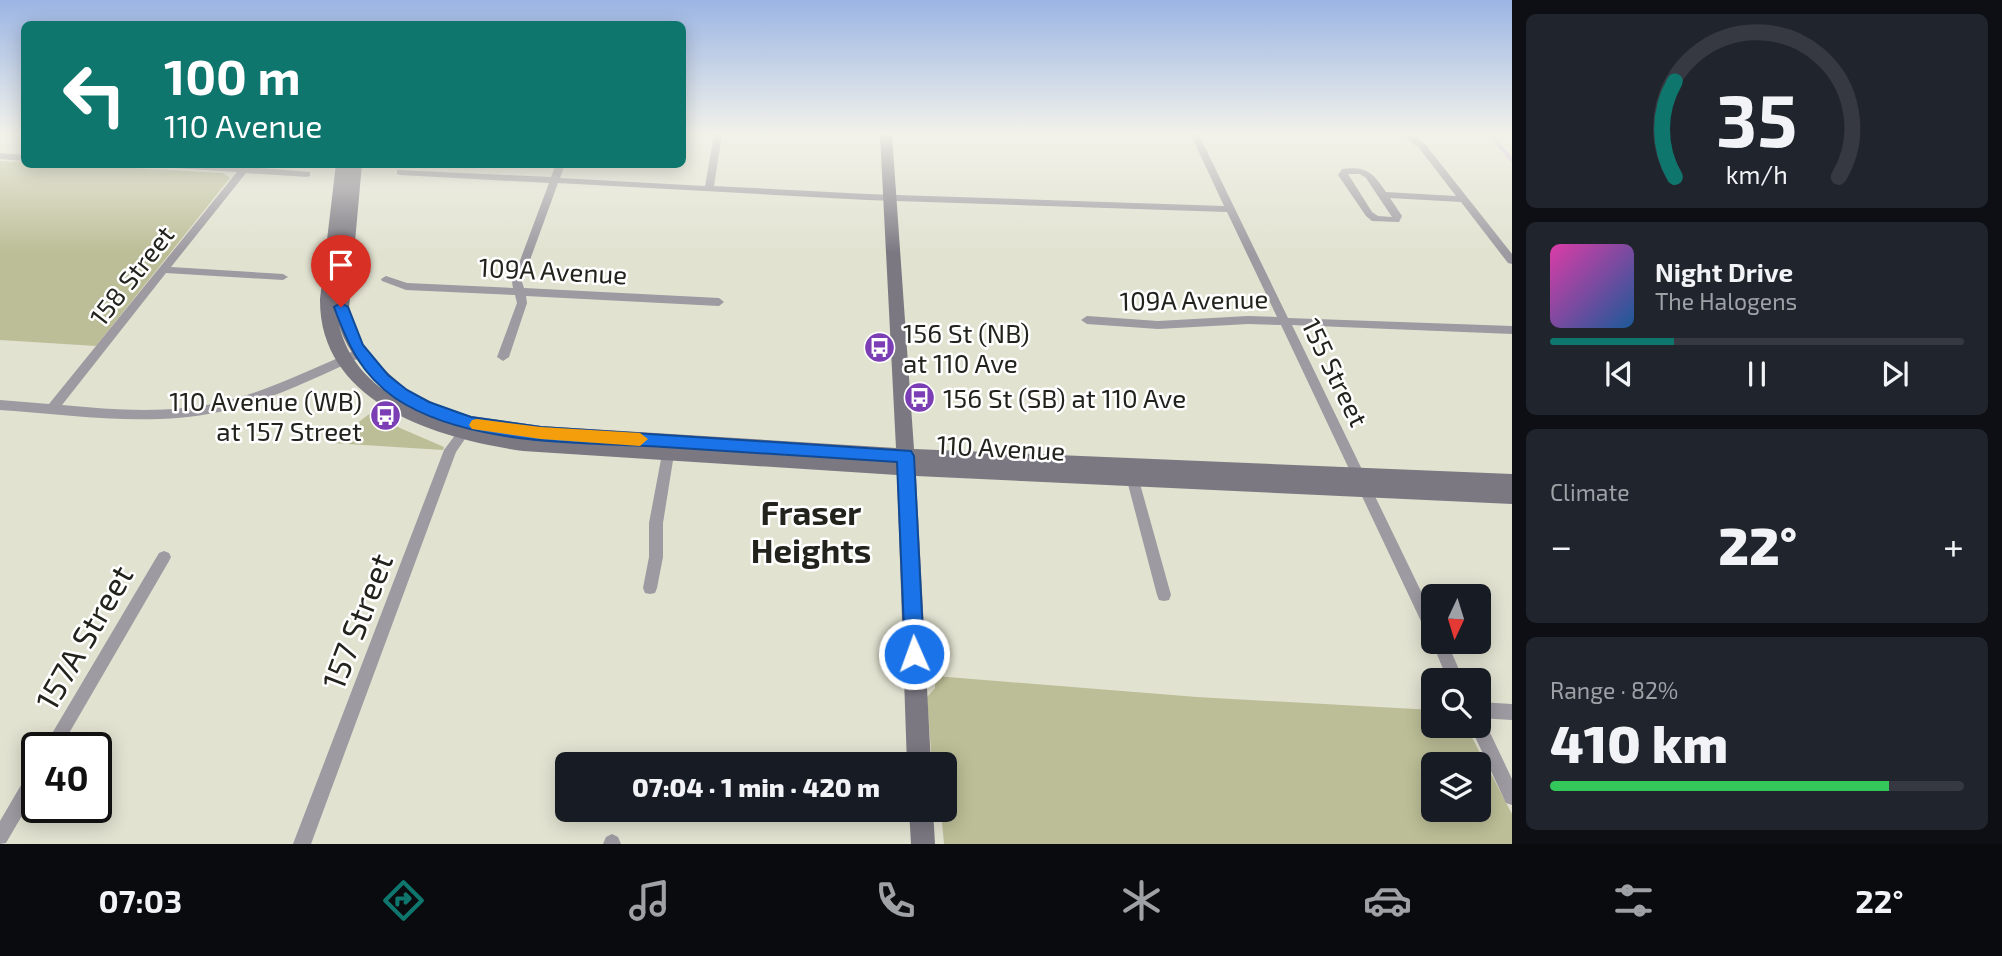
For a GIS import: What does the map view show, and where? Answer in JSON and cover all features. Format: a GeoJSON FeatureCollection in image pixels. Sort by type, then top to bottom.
{"type":"FeatureCollection","features":[{"type":"Feature","properties":{"kind":"street","name":"158 Street"},"geometry":{"type":"LineString","coordinates":[[53,408],[240,174]]}},
{"type":"Feature","properties":{"kind":"street"},"geometry":{"type":"LineString","coordinates":[[342,174],[328,312],[333,334],[353,356]]}},
{"type":"Feature","properties":{"kind":"street"},"geometry":{"type":"LineString","coordinates":[[353,356],[341,307],[355,174]]}},
{"type":"Feature","properties":{"kind":"street"},"geometry":{"type":"LineString","coordinates":[[446,174],[890,198],[1231,209]]}},
{"type":"Feature","properties":{"kind":"street"},"geometry":{"type":"LineString","coordinates":[[503,357],[522,303],[517,282],[557,174]]}},
{"type":"Feature","properties":{"kind":"street"},"geometry":{"type":"LineString","coordinates":[[709,189],[711,174]]}},
{"type":"Feature","properties":{"kind":"street"},"geometry":{"type":"LineString","coordinates":[[889,174],[906,462],[918,752]]}},
{"type":"Feature","properties":{"kind":"street","name":"155 Street"},"geometry":{"type":"LineString","coordinates":[[1214,174],[1421,606]]}},
{"type":"Feature","properties":{"kind":"street"},"geometry":{"type":"LineString","coordinates":[[1343,174],[1369,214],[1375,219],[1396,220],[1397,216],[1369,174]]}},
{"type":"Feature","properties":{"kind":"street"},"geometry":{"type":"LineString","coordinates":[[1444,174],[1512,261]]}},
{"type":"Feature","properties":{"kind":"street"},"geometry":{"type":"LineString","coordinates":[[1381,195],[1463,199]]}},
{"type":"Feature","properties":{"kind":"street"},"geometry":{"type":"LineString","coordinates":[[165,271],[283,277]]}},
{"type":"Feature","properties":{"kind":"street","name":"109A Avenue"},"geometry":{"type":"LineString","coordinates":[[386,279],[406,286],[719,302]]}},
{"type":"Feature","properties":{"kind":"street","name":"109A Avenue"},"geometry":{"type":"LineString","coordinates":[[1087,320],[1170,326],[1236,320],[1512,330]]}},
{"type":"Feature","properties":{"kind":"street"},"geometry":{"type":"LineString","coordinates":[[0,405],[163,415],[218,408],[259,397],[353,356]]}},
{"type":"Feature","properties":{"kind":"street","name":"110 Avenue"},"geometry":{"type":"LineString","coordinates":[[353,356],[401,394],[466,428],[523,444],[668,454],[1362,483],[1512,496]]}},
{"type":"Feature","properties":{"kind":"street","name":"110 Avenue"},"geometry":{"type":"LineString","coordinates":[[466,428],[764,447],[906,462]]}},
{"type":"Feature","properties":{"kind":"street","name":"157 Street"},"geometry":{"type":"LineString","coordinates":[[302,844],[450,450],[466,428]]}},
{"type":"Feature","properties":{"kind":"street"},"geometry":{"type":"LineString","coordinates":[[650,588],[656,557],[656,523],[668,454],[678,449],[756,452],[764,447]]}},
{"type":"Feature","properties":{"kind":"street"},"geometry":{"type":"LineString","coordinates":[[1131,473],[1164,595]]}},
{"type":"Feature","properties":{"kind":"street","name":"110 Avenue"},"geometry":{"type":"LineString","coordinates":[[1362,483],[1512,482]]}},
{"type":"Feature","properties":{"kind":"street","name":"157A Street"},"geometry":{"type":"LineString","coordinates":[[61,732],[164,557]]}},
{"type":"Feature","properties":{"kind":"street"},"geometry":{"type":"LineString","coordinates":[[1491,711],[1512,712]]}},
{"type":"Feature","properties":{"kind":"street"},"geometry":{"type":"LineString","coordinates":[[1484,738],[1512,797]]}},
{"type":"Feature","properties":{"kind":"street"},"geometry":{"type":"LineString","coordinates":[[0,837],[21,801]]}},
{"type":"Feature","properties":{"kind":"street"},"geometry":{"type":"LineString","coordinates":[[922,822],[923,844]]}},
{"type":"Feature","properties":{"kind":"green space"},"geometry":{"type":"Polygon","coordinates":[[[0,174],[225,174],[230,178],[96,346],[0,340],[0,174]]]}},
{"type":"Feature","properties":{"kind":"green space"},"geometry":{"type":"Polygon","coordinates":[[[373,411],[400,428],[444,447],[443,450],[332,443],[373,411]]]}},
{"type":"Feature","properties":{"kind":"green space"},"geometry":{"type":"Polygon","coordinates":[[[935,676],[1197,697],[1421,709],[1421,738],[1472,738],[1480,752],[1421,752],[1421,822],[1491,822],[1491,774],[1512,814],[1512,844],[944,844],[942,822],[957,822],[957,752],[931,752],[927,697],[935,688],[935,676]]]}},
{"type":"Feature","properties":{"kind":"slow traffic"},"geometry":{"type":"LineString","coordinates":[[477,425],[541,433],[640,439]]}},
{"type":"Feature","properties":{"kind":"place","name":"156 St (NB) at 110 Ave"},"geometry":{"type":"Point","coordinates":[880,347]}},
{"type":"Feature","properties":{"kind":"place","name":"156 St (SB) at 110 Ave"},"geometry":{"type":"Point","coordinates":[920,397]}},
{"type":"Feature","properties":{"kind":"place","name":"110 Avenue (WB) at 157 Street"},"geometry":{"type":"Point","coordinates":[385,415]}},
{"type":"Feature","properties":{"kind":"district","name":"Fraser Heights"},"geometry":{"type":"Point","coordinates":[811,531]}},
{"type":"Feature","properties":{"kind":"route"},"geometry":{"type":"LineString","coordinates":[[341,307],[356,348],[383,379],[401,394],[424,406],[470,423],[541,433],[905,456],[914,654]]}}]}
